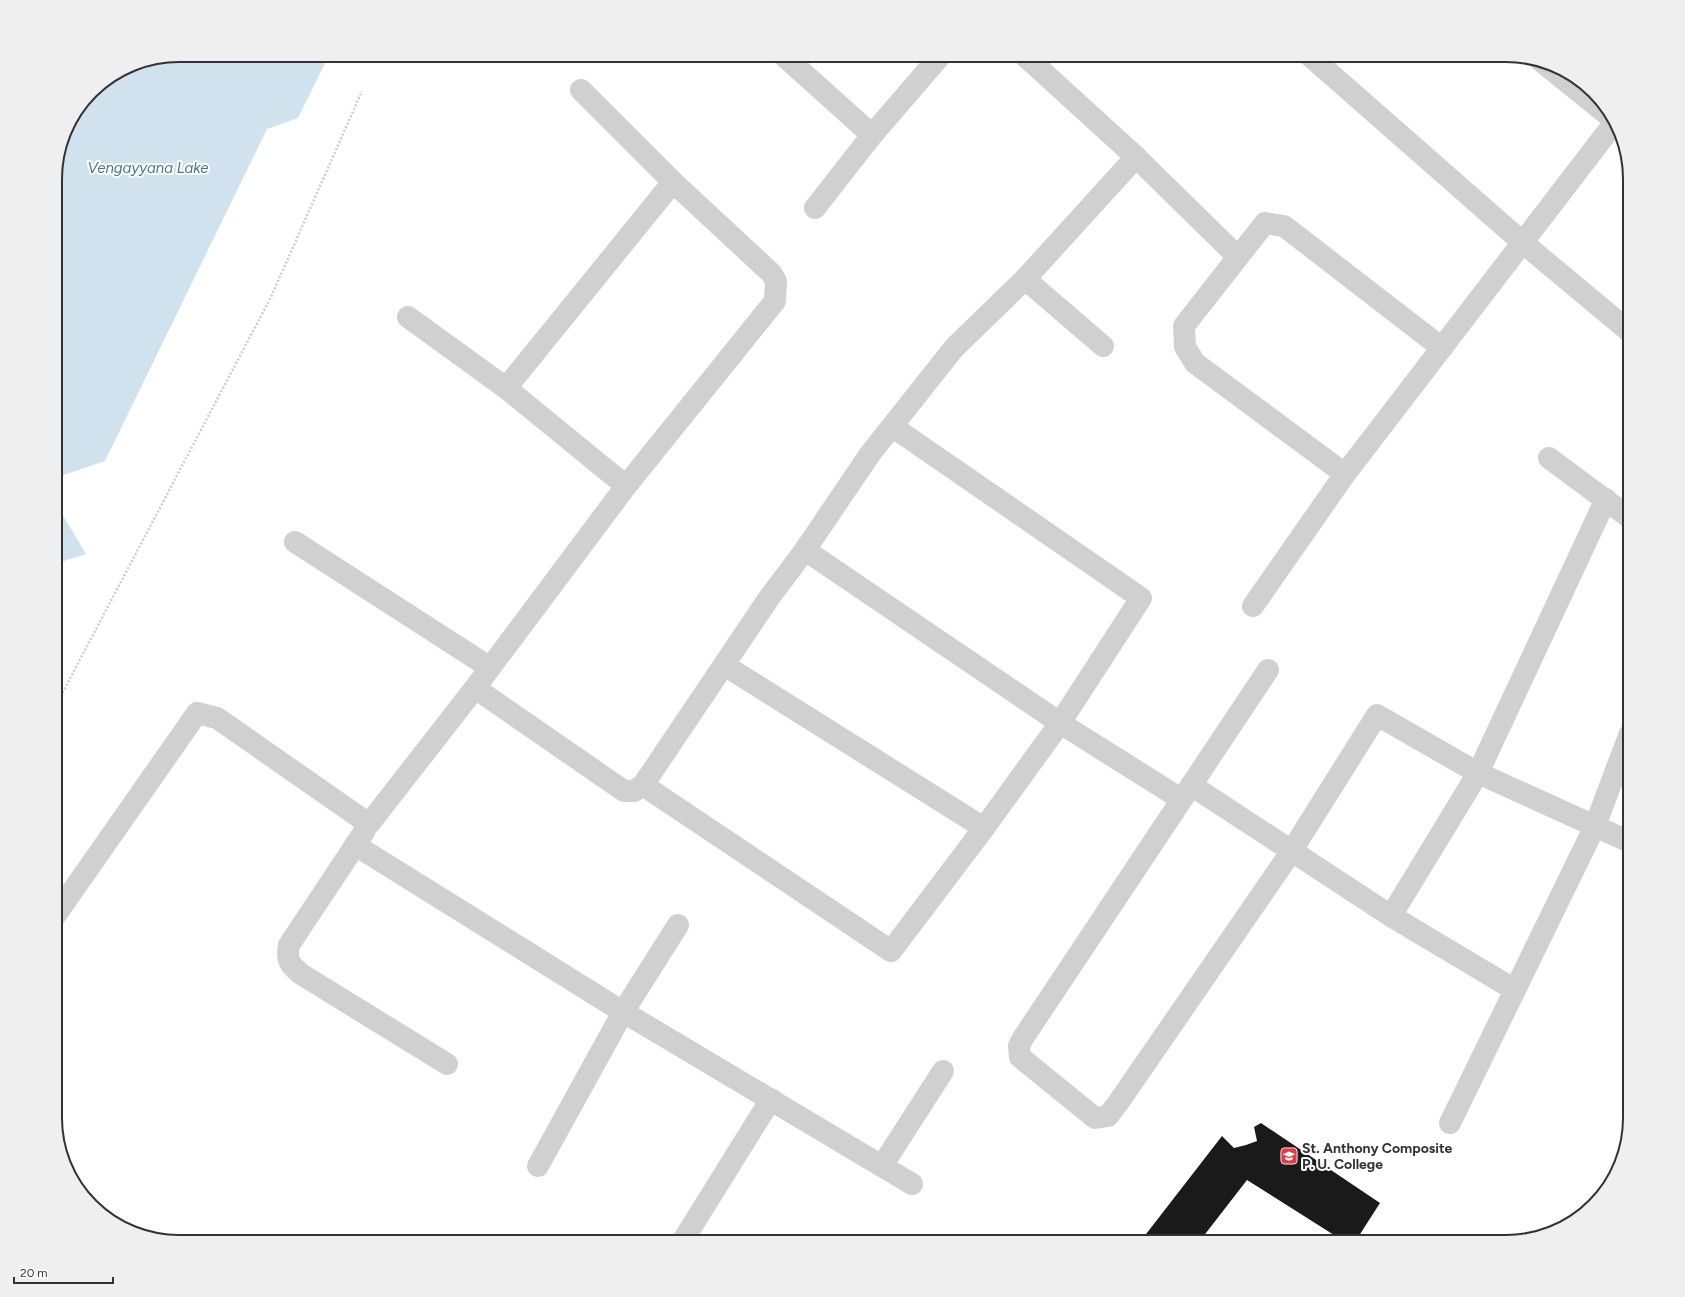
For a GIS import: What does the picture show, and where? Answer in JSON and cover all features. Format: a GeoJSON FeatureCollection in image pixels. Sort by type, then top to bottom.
{"type":"FeatureCollection","features":[{"type":"Feature","properties":{"kind":"street"},"geometry":{"type":"LineString","coordinates":[[791,62],[872,135]]}},
{"type":"Feature","properties":{"kind":"street"},"geometry":{"type":"LineString","coordinates":[[815,208],[872,135],[934,62]]}},
{"type":"Feature","properties":{"kind":"street"},"geometry":{"type":"LineString","coordinates":[[1032,62],[1136,157],[1238,257]]}},
{"type":"Feature","properties":{"kind":"street"},"geometry":{"type":"LineString","coordinates":[[1316,62],[1522,242],[1623,326]]}},
{"type":"Feature","properties":{"kind":"street"},"geometry":{"type":"LineString","coordinates":[[1554,72],[1599,109]]}},
{"type":"Feature","properties":{"kind":"street"},"geometry":{"type":"LineString","coordinates":[[447,1064],[301,974],[291,966],[287,956],[289,945],[356,845],[368,824],[475,688],[489,667],[626,486],[775,301],[776,281],[765,266],[673,182],[581,90]]}},
{"type":"Feature","properties":{"kind":"street"},"geometry":{"type":"LineString","coordinates":[[1254,606],[1345,474],[1610,126]]}},
{"type":"Feature","properties":{"kind":"street"},"geometry":{"type":"LineString","coordinates":[[475,688],[624,791],[634,791],[643,785],[769,598],[805,550],[870,454],[954,348],[1025,279],[1136,157]]}},
{"type":"Feature","properties":{"kind":"street"},"geometry":{"type":"LineString","coordinates":[[506,388],[673,182]]}},
{"type":"Feature","properties":{"kind":"street"},"geometry":{"type":"LineString","coordinates":[[1345,474],[1195,363],[1185,347],[1184,326],[1266,223],[1284,226],[1442,348]]}},
{"type":"Feature","properties":{"kind":"street"},"geometry":{"type":"LineString","coordinates":[[1025,279],[1103,346]]}},
{"type":"Feature","properties":{"kind":"street"},"geometry":{"type":"LineString","coordinates":[[408,317],[506,388],[626,486]]}},
{"type":"Feature","properties":{"kind":"street"},"geometry":{"type":"LineString","coordinates":[[643,785],[892,951],[1060,723],[1141,598],[893,426]]}},
{"type":"Feature","properties":{"kind":"street"},"geometry":{"type":"LineString","coordinates":[[1549,458],[1623,512]]}},
{"type":"Feature","properties":{"kind":"street"},"geometry":{"type":"LineString","coordinates":[[1391,916],[1478,773],[1606,499]]}},
{"type":"Feature","properties":{"kind":"street"},"geometry":{"type":"LineString","coordinates":[[295,542],[489,667]]}},
{"type":"Feature","properties":{"kind":"street"},"geometry":{"type":"LineString","coordinates":[[805,550],[1060,723],[1291,852],[1391,916],[1515,990]]}},
{"type":"Feature","properties":{"kind":"street"},"geometry":{"type":"LineString","coordinates":[[724,665],[984,828]]}},
{"type":"Feature","properties":{"kind":"street"},"geometry":{"type":"LineString","coordinates":[[1268,670],[1019,1046],[1020,1057],[1095,1118],[1108,1116],[1118,1103],[1291,852],[1377,715],[1478,773],[1623,839]]}},
{"type":"Feature","properties":{"kind":"street"},"geometry":{"type":"LineString","coordinates":[[62,906],[197,713],[218,718],[368,824]]}},
{"type":"Feature","properties":{"kind":"street"},"geometry":{"type":"LineString","coordinates":[[1450,1122],[1595,826],[1623,752]]}},
{"type":"Feature","properties":{"kind":"street"},"geometry":{"type":"LineString","coordinates":[[356,845],[623,1012],[912,1184]]}},
{"type":"Feature","properties":{"kind":"street"},"geometry":{"type":"LineString","coordinates":[[538,1166],[623,1012],[678,925]]}},
{"type":"Feature","properties":{"kind":"street"},"geometry":{"type":"LineString","coordinates":[[882,1166],[943,1071]]}},
{"type":"Feature","properties":{"kind":"street"},"geometry":{"type":"LineString","coordinates":[[686,1235],[771,1099]]}},
{"type":"Feature","properties":{"kind":"path"},"geometry":{"type":"LineString","coordinates":[[62,694],[272,297],[362,91]]}},
{"type":"Feature","properties":{"kind":"water","name":"Vengayyana Lake"},"geometry":{"type":"Polygon","coordinates":[[[172,62],[326,62],[298,118],[267,129],[105,461],[62,476],[62,172],[64,156],[74,127],[86,108],[108,86],[134,71],[156,64],[172,62]]]}},
{"type":"Feature","properties":{"kind":"water"},"geometry":{"type":"Polygon","coordinates":[[[62,514],[86,554],[62,562],[62,514]]]}},
{"type":"Feature","properties":{"kind":"building"},"geometry":{"type":"Polygon","coordinates":[[[1261,1123],[1380,1203],[1359,1235],[1334,1235],[1247,1180],[1204,1235],[1145,1235],[1222,1136],[1234,1148],[1246,1145],[1257,1141],[1254,1127],[1261,1123]]]}},
{"type":"Feature","properties":{"kind":"place","name":"St. Anthony Composite P. U. College"},"geometry":{"type":"Point","coordinates":[1289,1156]}}]}
